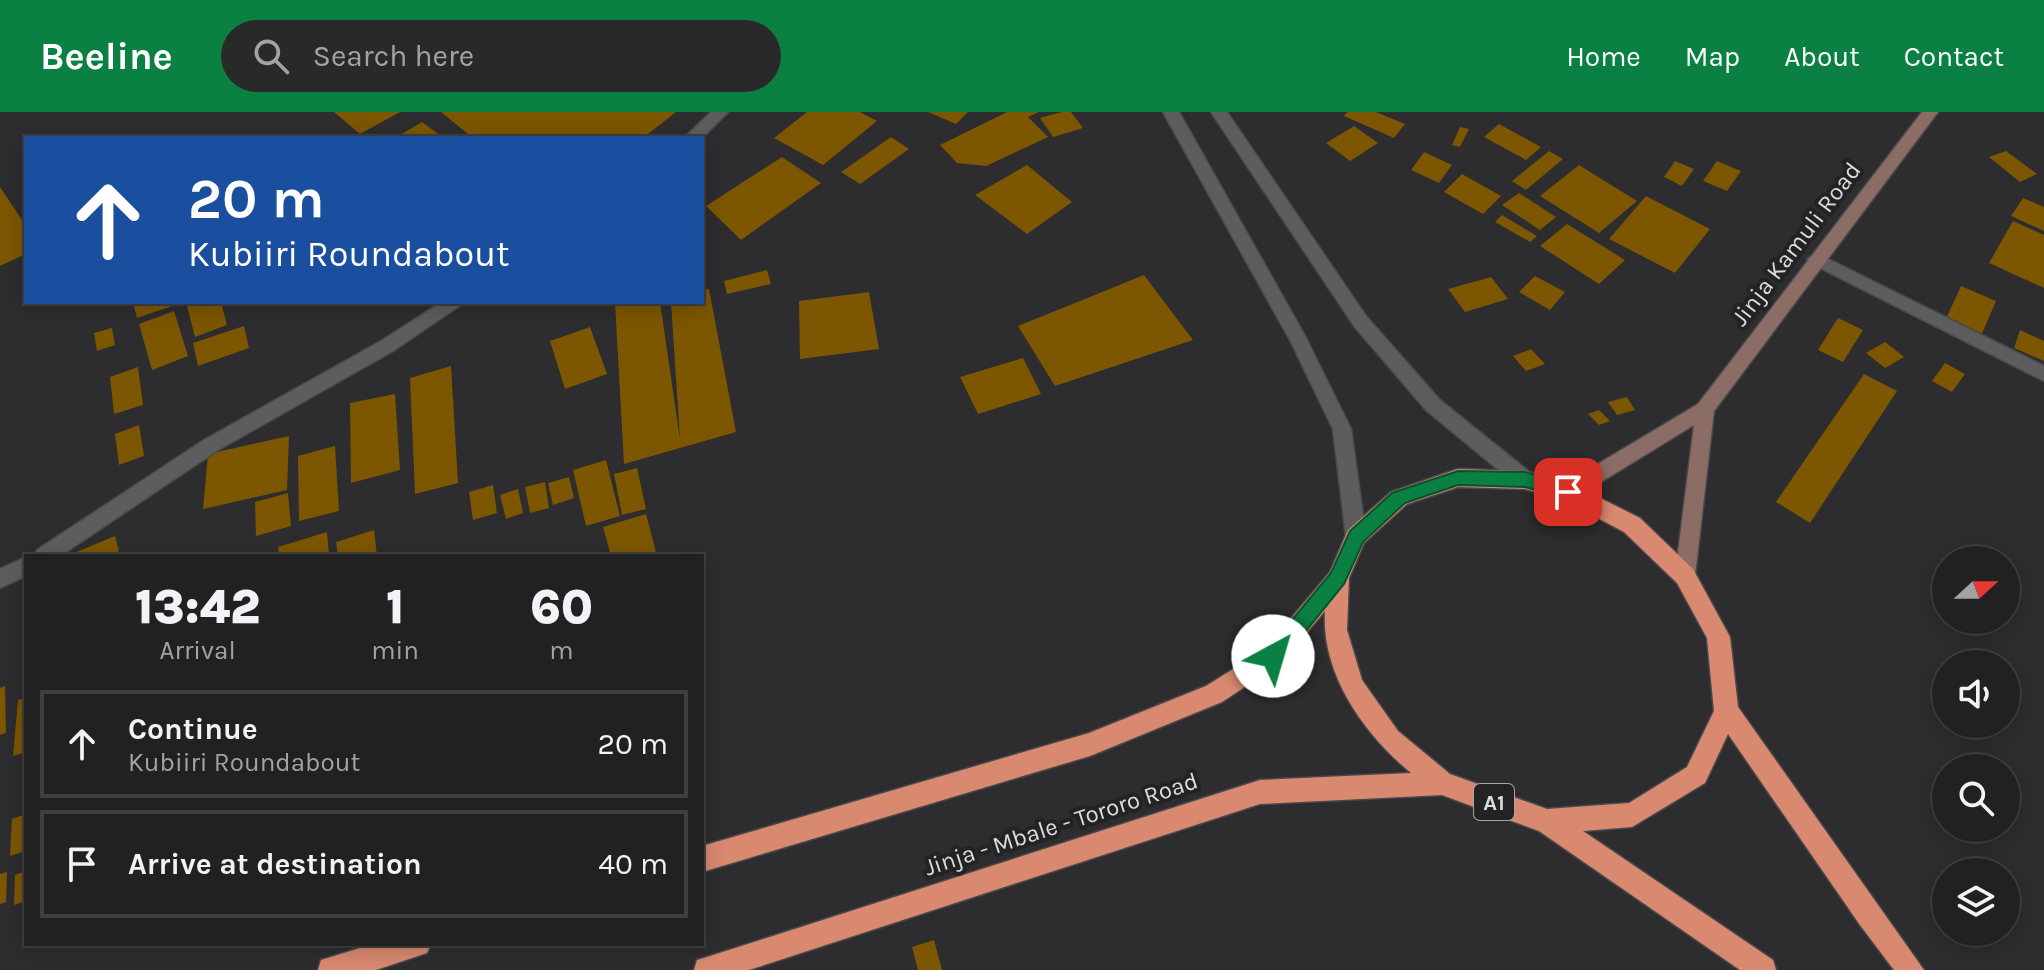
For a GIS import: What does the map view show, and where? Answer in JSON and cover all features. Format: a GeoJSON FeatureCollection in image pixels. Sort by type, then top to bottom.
{"type":"FeatureCollection","features":[{"type":"Feature","properties":{"kind":"highway","name":"A1"},"geometry":{"type":"LineString","coordinates":[[704,858],[1090,744],[1214,694],[1273,656],[1338,578],[1356,537],[1399,498],[1458,478],[1525,480],[1568,492],[1632,525],[1685,576],[1718,637],[1726,711],[1869,916],[1911,970]]}},
{"type":"Feature","properties":{"kind":"highway","name":"A1"},"geometry":{"type":"LineString","coordinates":[[1338,578],[1335,630],[1352,685],[1389,739],[1442,783],[1547,821],[1763,970]]}},
{"type":"Feature","properties":{"kind":"highway","name":"A1"},"geometry":{"type":"LineString","coordinates":[[1547,821],[1632,815],[1696,775],[1726,711]]}},
{"type":"Feature","properties":{"kind":"highway","name":"Jinja - Mbale - Tororo Road"},"geometry":{"type":"LineString","coordinates":[[707,970],[1260,792],[1442,783]]}},
{"type":"Feature","properties":{"kind":"highway"},"geometry":{"type":"LineString","coordinates":[[331,970],[411,946]]}},
{"type":"Feature","properties":{"kind":"main road","name":"Jinja Kamuli Road"},"geometry":{"type":"LineString","coordinates":[[1568,492],[1705,409],[1930,112]]}},
{"type":"Feature","properties":{"kind":"main road","name":"Jinja Kamuli Road"},"geometry":{"type":"LineString","coordinates":[[1685,576],[1705,409]]}},
{"type":"Feature","properties":{"kind":"street"},"geometry":{"type":"LineString","coordinates":[[694,136],[720,112]]}},
{"type":"Feature","properties":{"kind":"street"},"geometry":{"type":"LineString","coordinates":[[1171,112],[1299,341],[1342,429],[1356,537]]}},
{"type":"Feature","properties":{"kind":"street"},"geometry":{"type":"LineString","coordinates":[[1219,112],[1360,321],[1433,405],[1525,480]]}},
{"type":"Feature","properties":{"kind":"street"},"geometry":{"type":"LineString","coordinates":[[1816,259],[2044,374]]}},
{"type":"Feature","properties":{"kind":"street"},"geometry":{"type":"LineString","coordinates":[[47,554],[211,445],[387,346],[453,304]]}},
{"type":"Feature","properties":{"kind":"street"},"geometry":{"type":"LineString","coordinates":[[0,579],[24,567]]}},
{"type":"Feature","properties":{"kind":"building"},"geometry":{"type":"Polygon","coordinates":[[[334,112],[400,112],[360,134],[334,112]]]}},
{"type":"Feature","properties":{"kind":"building"},"geometry":{"type":"Polygon","coordinates":[[[441,112],[676,112],[646,136],[471,136],[441,112]]]}},
{"type":"Feature","properties":{"kind":"building"},"geometry":{"type":"Polygon","coordinates":[[[807,112],[860,112],[877,121],[823,165],[774,138],[807,112]]]}},
{"type":"Feature","properties":{"kind":"building"},"geometry":{"type":"Polygon","coordinates":[[[928,112],[968,112],[956,124],[928,112]]]}},
{"type":"Feature","properties":{"kind":"building"},"geometry":{"type":"Polygon","coordinates":[[[1007,112],[1039,112],[1028,117],[1048,137],[986,166],[957,163],[940,145],[1007,112]]]}},
{"type":"Feature","properties":{"kind":"building"},"geometry":{"type":"Polygon","coordinates":[[[1071,112],[1083,128],[1053,137],[1040,118],[1071,112]]]}},
{"type":"Feature","properties":{"kind":"building"},"geometry":{"type":"Polygon","coordinates":[[[1347,112],[1376,112],[1405,124],[1394,138],[1344,116],[1347,112]]]}},
{"type":"Feature","properties":{"kind":"building"},"geometry":{"type":"Polygon","coordinates":[[[422,122],[441,136],[398,136],[422,122]]]}},
{"type":"Feature","properties":{"kind":"building"},"geometry":{"type":"Polygon","coordinates":[[[1499,124],[1541,147],[1526,160],[1484,137],[1499,124]]]}},
{"type":"Feature","properties":{"kind":"building"},"geometry":{"type":"Polygon","coordinates":[[[1354,126],[1378,143],[1350,161],[1326,143],[1354,126]]]}},
{"type":"Feature","properties":{"kind":"building"},"geometry":{"type":"Polygon","coordinates":[[[1460,127],[1469,129],[1460,147],[1452,145],[1460,127]]]}},
{"type":"Feature","properties":{"kind":"building"},"geometry":{"type":"Polygon","coordinates":[[[891,137],[909,149],[860,184],[841,172],[891,137]]]}},
{"type":"Feature","properties":{"kind":"building"},"geometry":{"type":"Polygon","coordinates":[[[1549,151],[1563,159],[1526,190],[1512,181],[1549,151]]]}},
{"type":"Feature","properties":{"kind":"building"},"geometry":{"type":"Polygon","coordinates":[[[2006,151],[2037,174],[2020,182],[1989,157],[2006,151]]]}},
{"type":"Feature","properties":{"kind":"building"},"geometry":{"type":"Polygon","coordinates":[[[1424,152],[1452,165],[1439,183],[1411,170],[1424,152]]]}},
{"type":"Feature","properties":{"kind":"building"},"geometry":{"type":"Polygon","coordinates":[[[782,157],[821,183],[741,240],[706,206],[782,157]]]}},
{"type":"Feature","properties":{"kind":"building"},"geometry":{"type":"Polygon","coordinates":[[[1675,161],[1694,169],[1682,186],[1664,177],[1675,161]]]}},
{"type":"Feature","properties":{"kind":"building"},"geometry":{"type":"Polygon","coordinates":[[[1717,161],[1741,171],[1727,191],[1703,181],[1717,161]]]}},
{"type":"Feature","properties":{"kind":"building"},"geometry":{"type":"Polygon","coordinates":[[[1027,165],[1072,202],[1027,234],[975,195],[1027,165]]]}},
{"type":"Feature","properties":{"kind":"building"},"geometry":{"type":"Polygon","coordinates":[[[1579,165],[1637,201],[1599,233],[1540,196],[1579,165]]]}},
{"type":"Feature","properties":{"kind":"building"},"geometry":{"type":"Polygon","coordinates":[[[1462,174],[1501,196],[1483,214],[1444,192],[1462,174]]]}},
{"type":"Feature","properties":{"kind":"building"},"geometry":{"type":"Polygon","coordinates":[[[0,187],[24,223],[24,255],[0,266],[0,187]]]}},
{"type":"Feature","properties":{"kind":"building"},"geometry":{"type":"Polygon","coordinates":[[[1519,193],[1556,217],[1540,230],[1502,205],[1519,193]]]}},
{"type":"Feature","properties":{"kind":"building"},"geometry":{"type":"Polygon","coordinates":[[[1646,196],[1710,229],[1675,273],[1609,239],[1646,196]]]}},
{"type":"Feature","properties":{"kind":"building"},"geometry":{"type":"Polygon","coordinates":[[[2023,198],[2044,207],[2044,231],[2011,216],[2023,198]]]}},
{"type":"Feature","properties":{"kind":"building"},"geometry":{"type":"Polygon","coordinates":[[[1502,215],[1537,236],[1530,242],[1495,222],[1502,215]]]}},
{"type":"Feature","properties":{"kind":"building"},"geometry":{"type":"Polygon","coordinates":[[[2013,221],[2044,235],[2044,288],[1989,263],[2013,221]]]}},
{"type":"Feature","properties":{"kind":"building"},"geometry":{"type":"Polygon","coordinates":[[[1567,224],[1625,260],[1599,284],[1540,246],[1567,224]]]}},
{"type":"Feature","properties":{"kind":"building"},"geometry":{"type":"Polygon","coordinates":[[[767,270],[771,284],[727,294],[724,281],[767,270]]]}},
{"type":"Feature","properties":{"kind":"building"},"geometry":{"type":"Polygon","coordinates":[[[1144,275],[1193,340],[1055,386],[1018,326],[1144,275]]]}},
{"type":"Feature","properties":{"kind":"building"},"geometry":{"type":"Polygon","coordinates":[[[1535,276],[1565,292],[1550,310],[1519,292],[1535,276]]]}},
{"type":"Feature","properties":{"kind":"building"},"geometry":{"type":"Polygon","coordinates":[[[1491,277],[1508,299],[1465,312],[1448,289],[1491,277]]]}},
{"type":"Feature","properties":{"kind":"building"},"geometry":{"type":"Polygon","coordinates":[[[1961,286],[1996,301],[1981,336],[1945,321],[1961,286]]]}},
{"type":"Feature","properties":{"kind":"building"},"geometry":{"type":"Polygon","coordinates":[[[709,289],[736,432],[624,464],[615,304],[660,304],[680,439],[671,304],[704,304],[704,290],[709,289]]]}},
{"type":"Feature","properties":{"kind":"building"},"geometry":{"type":"Polygon","coordinates":[[[869,292],[879,349],[800,359],[799,301],[869,292]]]}},
{"type":"Feature","properties":{"kind":"building"},"geometry":{"type":"Polygon","coordinates":[[[134,304],[172,304],[172,306],[137,318],[134,304]]]}},
{"type":"Feature","properties":{"kind":"building"},"geometry":{"type":"Polygon","coordinates":[[[187,304],[222,304],[227,325],[195,337],[187,304]]]}},
{"type":"Feature","properties":{"kind":"building"},"geometry":{"type":"Polygon","coordinates":[[[174,311],[188,356],[152,370],[139,324],[174,311]]]}},
{"type":"Feature","properties":{"kind":"building"},"geometry":{"type":"Polygon","coordinates":[[[1838,318],[1863,330],[1843,362],[1818,350],[1838,318]]]}},
{"type":"Feature","properties":{"kind":"building"},"geometry":{"type":"Polygon","coordinates":[[[244,326],[249,348],[198,366],[193,343],[244,326]]]}},
{"type":"Feature","properties":{"kind":"building"},"geometry":{"type":"Polygon","coordinates":[[[590,327],[607,374],[565,389],[550,341],[590,327]]]}},
{"type":"Feature","properties":{"kind":"building"},"geometry":{"type":"Polygon","coordinates":[[[112,328],[115,345],[97,351],[94,333],[112,328]]]}},
{"type":"Feature","properties":{"kind":"building"},"geometry":{"type":"Polygon","coordinates":[[[2020,330],[2044,341],[2044,361],[2014,348],[2020,330]]]}},
{"type":"Feature","properties":{"kind":"building"},"geometry":{"type":"Polygon","coordinates":[[[1885,342],[1904,357],[1885,368],[1866,353],[1885,342]]]}},
{"type":"Feature","properties":{"kind":"building"},"geometry":{"type":"Polygon","coordinates":[[[1531,349],[1545,364],[1526,371],[1513,356],[1531,349]]]}},
{"type":"Feature","properties":{"kind":"building"},"geometry":{"type":"Polygon","coordinates":[[[1023,358],[1041,394],[978,414],[960,377],[1023,358]]]}},
{"type":"Feature","properties":{"kind":"building"},"geometry":{"type":"Polygon","coordinates":[[[1945,363],[1965,374],[1952,392],[1932,381],[1945,363]]]}},
{"type":"Feature","properties":{"kind":"building"},"geometry":{"type":"Polygon","coordinates":[[[451,366],[458,483],[415,494],[410,378],[451,366]]]}},
{"type":"Feature","properties":{"kind":"building"},"geometry":{"type":"Polygon","coordinates":[[[138,367],[143,405],[114,414],[110,377],[138,367]]]}},
{"type":"Feature","properties":{"kind":"building"},"geometry":{"type":"Polygon","coordinates":[[[1864,374],[1897,391],[1810,523],[1776,502],[1864,374]]]}},
{"type":"Feature","properties":{"kind":"building"},"geometry":{"type":"Polygon","coordinates":[[[395,394],[400,470],[351,483],[350,403],[395,394]]]}},
{"type":"Feature","properties":{"kind":"building"},"geometry":{"type":"Polygon","coordinates":[[[1627,397],[1635,410],[1617,415],[1608,402],[1627,397]]]}},
{"type":"Feature","properties":{"kind":"building"},"geometry":{"type":"Polygon","coordinates":[[[1599,410],[1610,421],[1599,425],[1588,414],[1599,410]]]}},
{"type":"Feature","properties":{"kind":"building"},"geometry":{"type":"Polygon","coordinates":[[[139,425],[144,456],[119,465],[115,434],[139,425]]]}},
{"type":"Feature","properties":{"kind":"building"},"geometry":{"type":"Polygon","coordinates":[[[289,436],[287,490],[203,509],[208,454],[289,436]]]}},
{"type":"Feature","properties":{"kind":"building"},"geometry":{"type":"Polygon","coordinates":[[[335,446],[339,511],[299,521],[298,456],[335,446]]]}},
{"type":"Feature","properties":{"kind":"building"},"geometry":{"type":"Polygon","coordinates":[[[606,460],[620,516],[586,526],[573,470],[606,460]]]}},
{"type":"Feature","properties":{"kind":"building"},"geometry":{"type":"Polygon","coordinates":[[[637,468],[646,509],[622,515],[614,474],[637,468]]]}},
{"type":"Feature","properties":{"kind":"building"},"geometry":{"type":"Polygon","coordinates":[[[569,477],[574,498],[553,505],[548,483],[569,477]]]}},
{"type":"Feature","properties":{"kind":"building"},"geometry":{"type":"Polygon","coordinates":[[[545,482],[549,508],[530,513],[525,487],[545,482]]]}},
{"type":"Feature","properties":{"kind":"building"},"geometry":{"type":"Polygon","coordinates":[[[493,485],[497,513],[473,520],[469,492],[493,485]]]}},
{"type":"Feature","properties":{"kind":"building"},"geometry":{"type":"Polygon","coordinates":[[[518,489],[523,513],[506,519],[500,495],[518,489]]]}},
{"type":"Feature","properties":{"kind":"building"},"geometry":{"type":"Polygon","coordinates":[[[288,493],[291,526],[256,536],[255,502],[288,493]]]}},
{"type":"Feature","properties":{"kind":"building"},"geometry":{"type":"Polygon","coordinates":[[[646,514],[656,554],[610,554],[603,527],[646,514]]]}},
{"type":"Feature","properties":{"kind":"building"},"geometry":{"type":"Polygon","coordinates":[[[374,530],[377,554],[338,554],[336,542],[374,530]]]}},
{"type":"Feature","properties":{"kind":"building"},"geometry":{"type":"Polygon","coordinates":[[[327,532],[329,554],[279,554],[278,547],[327,532]]]}},
{"type":"Feature","properties":{"kind":"building"},"geometry":{"type":"Polygon","coordinates":[[[115,536],[119,551],[112,554],[72,554],[115,536]]]}},
{"type":"Feature","properties":{"kind":"building"},"geometry":{"type":"Polygon","coordinates":[[[5,686],[6,733],[0,735],[0,688],[5,686]]]}},
{"type":"Feature","properties":{"kind":"building"},"geometry":{"type":"Polygon","coordinates":[[[24,698],[24,753],[13,756],[18,700],[24,698]]]}},
{"type":"Feature","properties":{"kind":"building"},"geometry":{"type":"Polygon","coordinates":[[[24,815],[24,852],[10,856],[12,819],[24,815]]]}},
{"type":"Feature","properties":{"kind":"building"},"geometry":{"type":"Polygon","coordinates":[[[7,872],[6,902],[0,904],[0,874],[7,872]]]}},
{"type":"Feature","properties":{"kind":"building"},"geometry":{"type":"Polygon","coordinates":[[[24,872],[24,902],[14,905],[15,875],[24,872]]]}},
{"type":"Feature","properties":{"kind":"building"},"geometry":{"type":"Polygon","coordinates":[[[934,940],[942,970],[918,970],[912,947],[934,940]]]}},
{"type":"Feature","properties":{"kind":"route"},"geometry":{"type":"LineString","coordinates":[[1273,656],[1338,578],[1356,537],[1399,498],[1458,478],[1525,480],[1568,492]]}}]}
